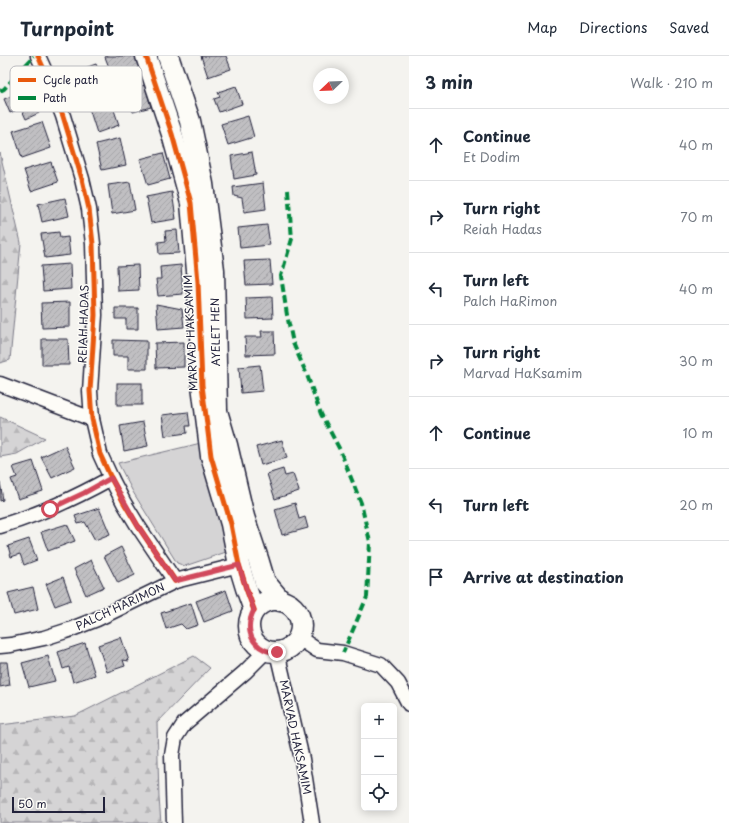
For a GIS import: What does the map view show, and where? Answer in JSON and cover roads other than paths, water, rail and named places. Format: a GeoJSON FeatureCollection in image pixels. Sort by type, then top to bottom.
{"type":"FeatureCollection","features":[{"type":"Feature","properties":{"kind":"street","name":"REIAH HADAS"},"geometry":{"type":"LineString","coordinates":[[38,56],[43,66]]}},
{"type":"Feature","properties":{"kind":"street","name":"MARVAD HAKSAMIM"},"geometry":{"type":"LineString","coordinates":[[146,56],[172,134],[191,203],[198,282],[202,385],[211,456],[231,524],[239,565],[254,610]]}},
{"type":"Feature","properties":{"kind":"street","name":"AYELET HEN"},"geometry":{"type":"LineString","coordinates":[[168,56],[190,121],[204,192],[214,270],[217,411],[227,445],[244,517],[265,582],[281,601]]}},
{"type":"Feature","properties":{"kind":"street","name":"REIAH HADAS"},"geometry":{"type":"LineString","coordinates":[[62,112],[81,173],[89,209],[93,244],[95,315],[90,391],[92,419],[100,454],[111,478],[138,526],[175,581]]}},
{"type":"Feature","properties":{"kind":"street"},"geometry":{"type":"LineString","coordinates":[[0,384],[92,419]]}},
{"type":"Feature","properties":{"kind":"street"},"geometry":{"type":"LineString","coordinates":[[0,526],[20,521],[50,509],[111,478]]}},
{"type":"Feature","properties":{"kind":"street","name":"PALCH HARIMON"},"geometry":{"type":"LineString","coordinates":[[0,646],[44,638],[69,630],[97,619],[175,581],[239,565]]}},
{"type":"Feature","properties":{"kind":"street"},"geometry":{"type":"LineString","coordinates":[[271,600],[281,601],[295,609],[300,620],[301,629],[299,638],[294,645],[286,650],[272,652],[258,647],[253,641],[249,624],[254,610],[262,603],[271,600]]}},
{"type":"Feature","properties":{"kind":"street"},"geometry":{"type":"LineString","coordinates":[[299,638],[317,650],[343,653],[381,665],[398,684],[409,704]]}},
{"type":"Feature","properties":{"kind":"street"},"geometry":{"type":"LineString","coordinates":[[174,823],[172,756],[175,738],[184,724],[245,672],[272,652]]}},
{"type":"Feature","properties":{"kind":"street","name":"MARVAD HAKSAMIM"},"geometry":{"type":"LineString","coordinates":[[272,652],[302,759],[312,823]]}}]}
